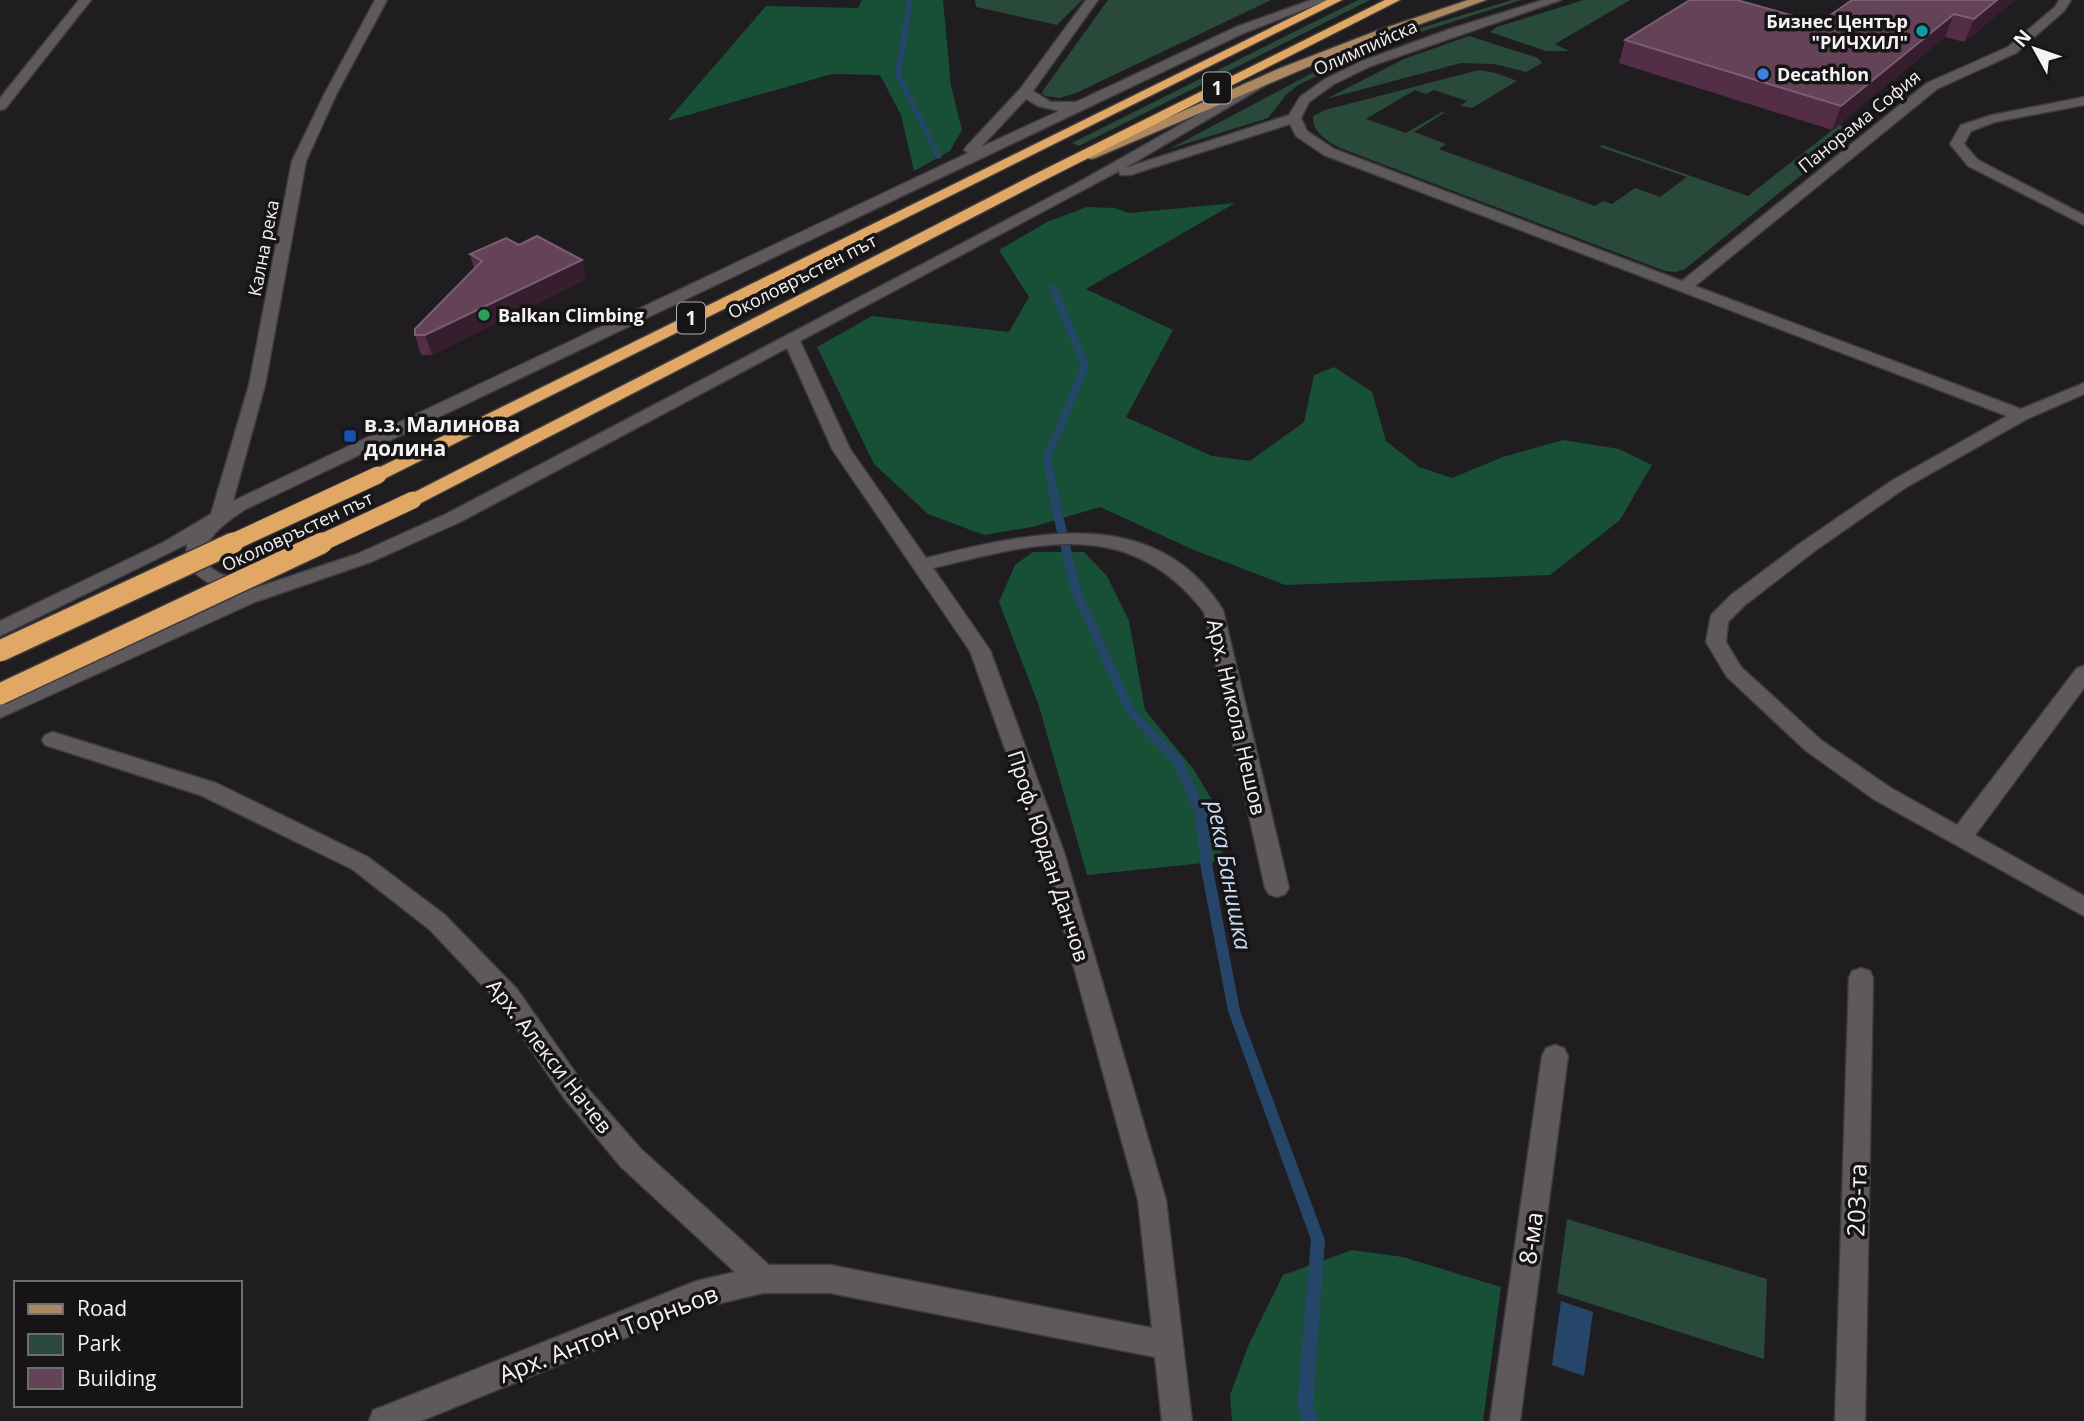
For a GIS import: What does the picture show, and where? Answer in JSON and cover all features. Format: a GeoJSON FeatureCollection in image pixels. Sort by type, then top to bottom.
{"type":"FeatureCollection","features":[{"type":"Feature","properties":{"kind":"highway","name":"Околовръстен път"},"geometry":{"type":"LineString","coordinates":[[0,651],[378,475],[1336,0]]}},
{"type":"Feature","properties":{"kind":"highway","name":"Околовръстен път"},"geometry":{"type":"LineString","coordinates":[[0,694],[413,500],[1040,177],[1394,0]]}},
{"type":"Feature","properties":{"kind":"highway"},"geometry":{"type":"LineString","coordinates":[[1311,58],[1410,0]]}},
{"type":"Feature","properties":{"kind":"main road"},"geometry":{"type":"LineString","coordinates":[[1040,177],[1311,58],[1410,21],[1480,0]]}},
{"type":"Feature","properties":{"kind":"street"},"geometry":{"type":"LineString","coordinates":[[0,106],[85,0]]}},
{"type":"Feature","properties":{"kind":"street","name":"Кална река"},"geometry":{"type":"LineString","coordinates":[[219,518],[257,384],[299,161],[331,93],[381,0]]}},
{"type":"Feature","properties":{"kind":"street"},"geometry":{"type":"LineString","coordinates":[[964,160],[1026,91],[1092,0]]}},
{"type":"Feature","properties":{"kind":"street"},"geometry":{"type":"LineString","coordinates":[[0,629],[171,546],[240,505],[558,351],[1240,30],[1322,0]]}},
{"type":"Feature","properties":{"kind":"street","name":"Олимпийска"},"geometry":{"type":"LineString","coordinates":[[1294,118],[1294,112],[1304,98],[1372,61],[1426,40],[1555,0]]}},
{"type":"Feature","properties":{"kind":"street","name":"Панорама София"},"geometry":{"type":"LineString","coordinates":[[1684,287],[1920,95],[1951,75],[2012,50],[2060,9],[2065,0]]}},
{"type":"Feature","properties":{"kind":"street"},"geometry":{"type":"LineString","coordinates":[[0,711],[248,597],[375,554],[442,523],[1084,185],[1284,72]]}},
{"type":"Feature","properties":{"kind":"street"},"geometry":{"type":"LineString","coordinates":[[1026,91],[1033,100],[1043,104],[1059,108],[1081,106]]}},
{"type":"Feature","properties":{"kind":"street"},"geometry":{"type":"LineString","coordinates":[[2084,101],[1992,119],[1966,128],[1957,144],[1973,163],[2084,221]]}},
{"type":"Feature","properties":{"kind":"street"},"geometry":{"type":"LineString","coordinates":[[1084,185],[1294,118],[1301,133],[1329,152],[2021,415]]}},
{"type":"Feature","properties":{"kind":"street","name":"Проф. Юрдан Данчов"},"geometry":{"type":"LineString","coordinates":[[791,339],[841,449],[980,650],[1054,855],[1152,1200],[1177,1421]]}},
{"type":"Feature","properties":{"kind":"street"},"geometry":{"type":"LineString","coordinates":[[2084,388],[2021,415],[1959,448],[1854,515],[1738,600],[1718,620],[1716,642],[1734,671],[1814,745],[1883,794],[2084,907]]}},
{"type":"Feature","properties":{"kind":"street"},"geometry":{"type":"LineString","coordinates":[[219,518],[197,543],[195,555],[204,573],[237,586],[274,585],[301,579]]}},
{"type":"Feature","properties":{"kind":"street","name":"Арх. Никола Нешов"},"geometry":{"type":"LineString","coordinates":[[922,565],[1022,540],[1086,538],[1119,541],[1156,556],[1192,584],[1213,610],[1277,888]]}},
{"type":"Feature","properties":{"kind":"street"},"geometry":{"type":"LineString","coordinates":[[1960,838],[2084,673]]}},
{"type":"Feature","properties":{"kind":"street","name":"Арх. Алекси Начев"},"geometry":{"type":"LineString","coordinates":[[53,740],[208,789],[360,863],[437,922],[508,996],[573,1090],[631,1158],[763,1279]]}},
{"type":"Feature","properties":{"kind":"street","name":"203-та"},"geometry":{"type":"LineString","coordinates":[[1850,1421],[1861,978]]}},
{"type":"Feature","properties":{"kind":"street","name":"8-ма"},"geometry":{"type":"LineString","coordinates":[[1505,1421],[1555,1056]]}},
{"type":"Feature","properties":{"kind":"street","name":"Арх. Антон Торньов"},"geometry":{"type":"LineString","coordinates":[[384,1421],[696,1295],[763,1279],[830,1279],[1167,1345]]}},
{"type":"Feature","properties":{"kind":"green space"},"geometry":{"type":"Polygon","coordinates":[[[862,0],[943,0],[951,86],[962,130],[950,151],[914,171],[901,115],[880,75],[832,74],[667,121],[766,6],[858,8],[862,0]]]}},
{"type":"Feature","properties":{"kind":"green space"},"geometry":{"type":"Polygon","coordinates":[[[975,0],[1082,0],[1057,25],[976,7],[975,0]]]}},
{"type":"Feature","properties":{"kind":"green space"},"geometry":{"type":"Polygon","coordinates":[[[1108,0],[1271,0],[1076,93],[1060,98],[1045,96],[1042,93],[1044,89],[1108,0]]]}},
{"type":"Feature","properties":{"kind":"green space"},"geometry":{"type":"Polygon","coordinates":[[[1358,0],[1370,0],[1079,146],[1072,143],[1358,0]]]}},
{"type":"Feature","properties":{"kind":"green space"},"geometry":{"type":"Polygon","coordinates":[[[1512,0],[1521,0],[1386,43],[1298,85],[1286,95],[1268,118],[1169,149],[1335,61],[1414,30],[1512,0]]]}},
{"type":"Feature","properties":{"kind":"green space"},"geometry":{"type":"Polygon","coordinates":[[[1584,0],[1630,0],[1555,44],[1569,51],[1546,51],[1490,32],[1497,27],[1584,0]]]}},
{"type":"Feature","properties":{"kind":"green space"},"geometry":{"type":"Polygon","coordinates":[[[1469,36],[1538,58],[1542,63],[1526,72],[1494,64],[1461,63],[1326,99],[1404,59],[1469,36]]]}},
{"type":"Feature","properties":{"kind":"green space"},"geometry":{"type":"Polygon","coordinates":[[[1479,70],[1517,81],[1472,108],[1460,106],[1467,101],[1434,90],[1426,94],[1415,90],[1366,119],[1406,133],[1442,112],[1456,116],[1444,113],[1414,132],[1446,144],[1439,149],[1595,206],[1603,201],[1612,204],[1635,188],[1660,197],[1687,177],[1600,147],[1602,145],[1748,196],[1839,125],[1856,131],[1685,269],[1676,272],[1665,271],[1340,148],[1325,139],[1313,122],[1313,116],[1325,110],[1479,70]]]}},
{"type":"Feature","properties":{"kind":"green space"},"geometry":{"type":"Polygon","coordinates":[[[1235,203],[1086,289],[1173,330],[1126,417],[1212,456],[1250,461],[1304,422],[1314,375],[1334,367],[1372,392],[1386,441],[1419,467],[1452,478],[1503,457],[1563,440],[1619,449],[1652,465],[1620,520],[1550,575],[1285,585],[1194,550],[1100,507],[1032,527],[984,535],[928,514],[874,464],[817,347],[872,316],[1009,332],[1029,297],[999,250],[1047,222],[1087,207],[1115,208],[1129,213],[1235,203]]]}},
{"type":"Feature","properties":{"kind":"green space"},"geometry":{"type":"Polygon","coordinates":[[[1033,552],[1084,552],[1107,576],[1129,621],[1145,710],[1194,770],[1215,805],[1223,861],[1087,875],[1039,706],[999,602],[1015,565],[1033,552]]]}},
{"type":"Feature","properties":{"kind":"green space"},"geometry":{"type":"Polygon","coordinates":[[[1567,1219],[1767,1279],[1764,1359],[1557,1293],[1567,1219]]]}},
{"type":"Feature","properties":{"kind":"green space"},"geometry":{"type":"Polygon","coordinates":[[[1352,1250],[1403,1257],[1501,1287],[1483,1421],[1232,1421],[1230,1395],[1249,1344],[1283,1275],[1352,1250]]]}},
{"type":"Feature","properties":{"kind":"water"},"geometry":{"type":"Polygon","coordinates":[[[1561,1301],[1593,1312],[1584,1376],[1552,1365],[1561,1301]]]}},
{"type":"Feature","properties":{"kind":"building"},"geometry":{"type":"Polygon","coordinates":[[[1690,0],[1737,0],[1819,23],[1852,0],[1997,0],[1974,19],[1954,14],[1841,106],[1625,40],[1690,0]]]}},
{"type":"Feature","properties":{"kind":"building"},"geometry":{"type":"Polygon","coordinates":[[[537,236],[582,260],[425,335],[415,335],[415,329],[482,261],[470,254],[506,238],[519,245],[537,236]]]}},
{"type":"Feature","properties":{"kind":"waterway","name":"река Банишка"},"geometry":{"type":"LineString","coordinates":[[910,0],[898,75],[939,157]]}},
{"type":"Feature","properties":{"kind":"waterway","name":"река Банишка"},"geometry":{"type":"LineString","coordinates":[[1053,287],[1085,366],[1047,458],[1076,591],[1131,713],[1178,761],[1201,814],[1207,869],[1234,1011],[1318,1240],[1305,1404],[1310,1421]]}},
{"type":"Feature","properties":{"kind":"place","name":"Бизнес Център \"РИЧХИЛ\""},"geometry":{"type":"Point","coordinates":[1922,31]}},
{"type":"Feature","properties":{"kind":"place","name":"Decathlon"},"geometry":{"type":"Point","coordinates":[1763,74]}},
{"type":"Feature","properties":{"kind":"place","name":"Balkan Climbing"},"geometry":{"type":"Point","coordinates":[484,315]}},
{"type":"Feature","properties":{"kind":"place","name":"в.з. Малинова долина"},"geometry":{"type":"Point","coordinates":[350,436]}}]}
